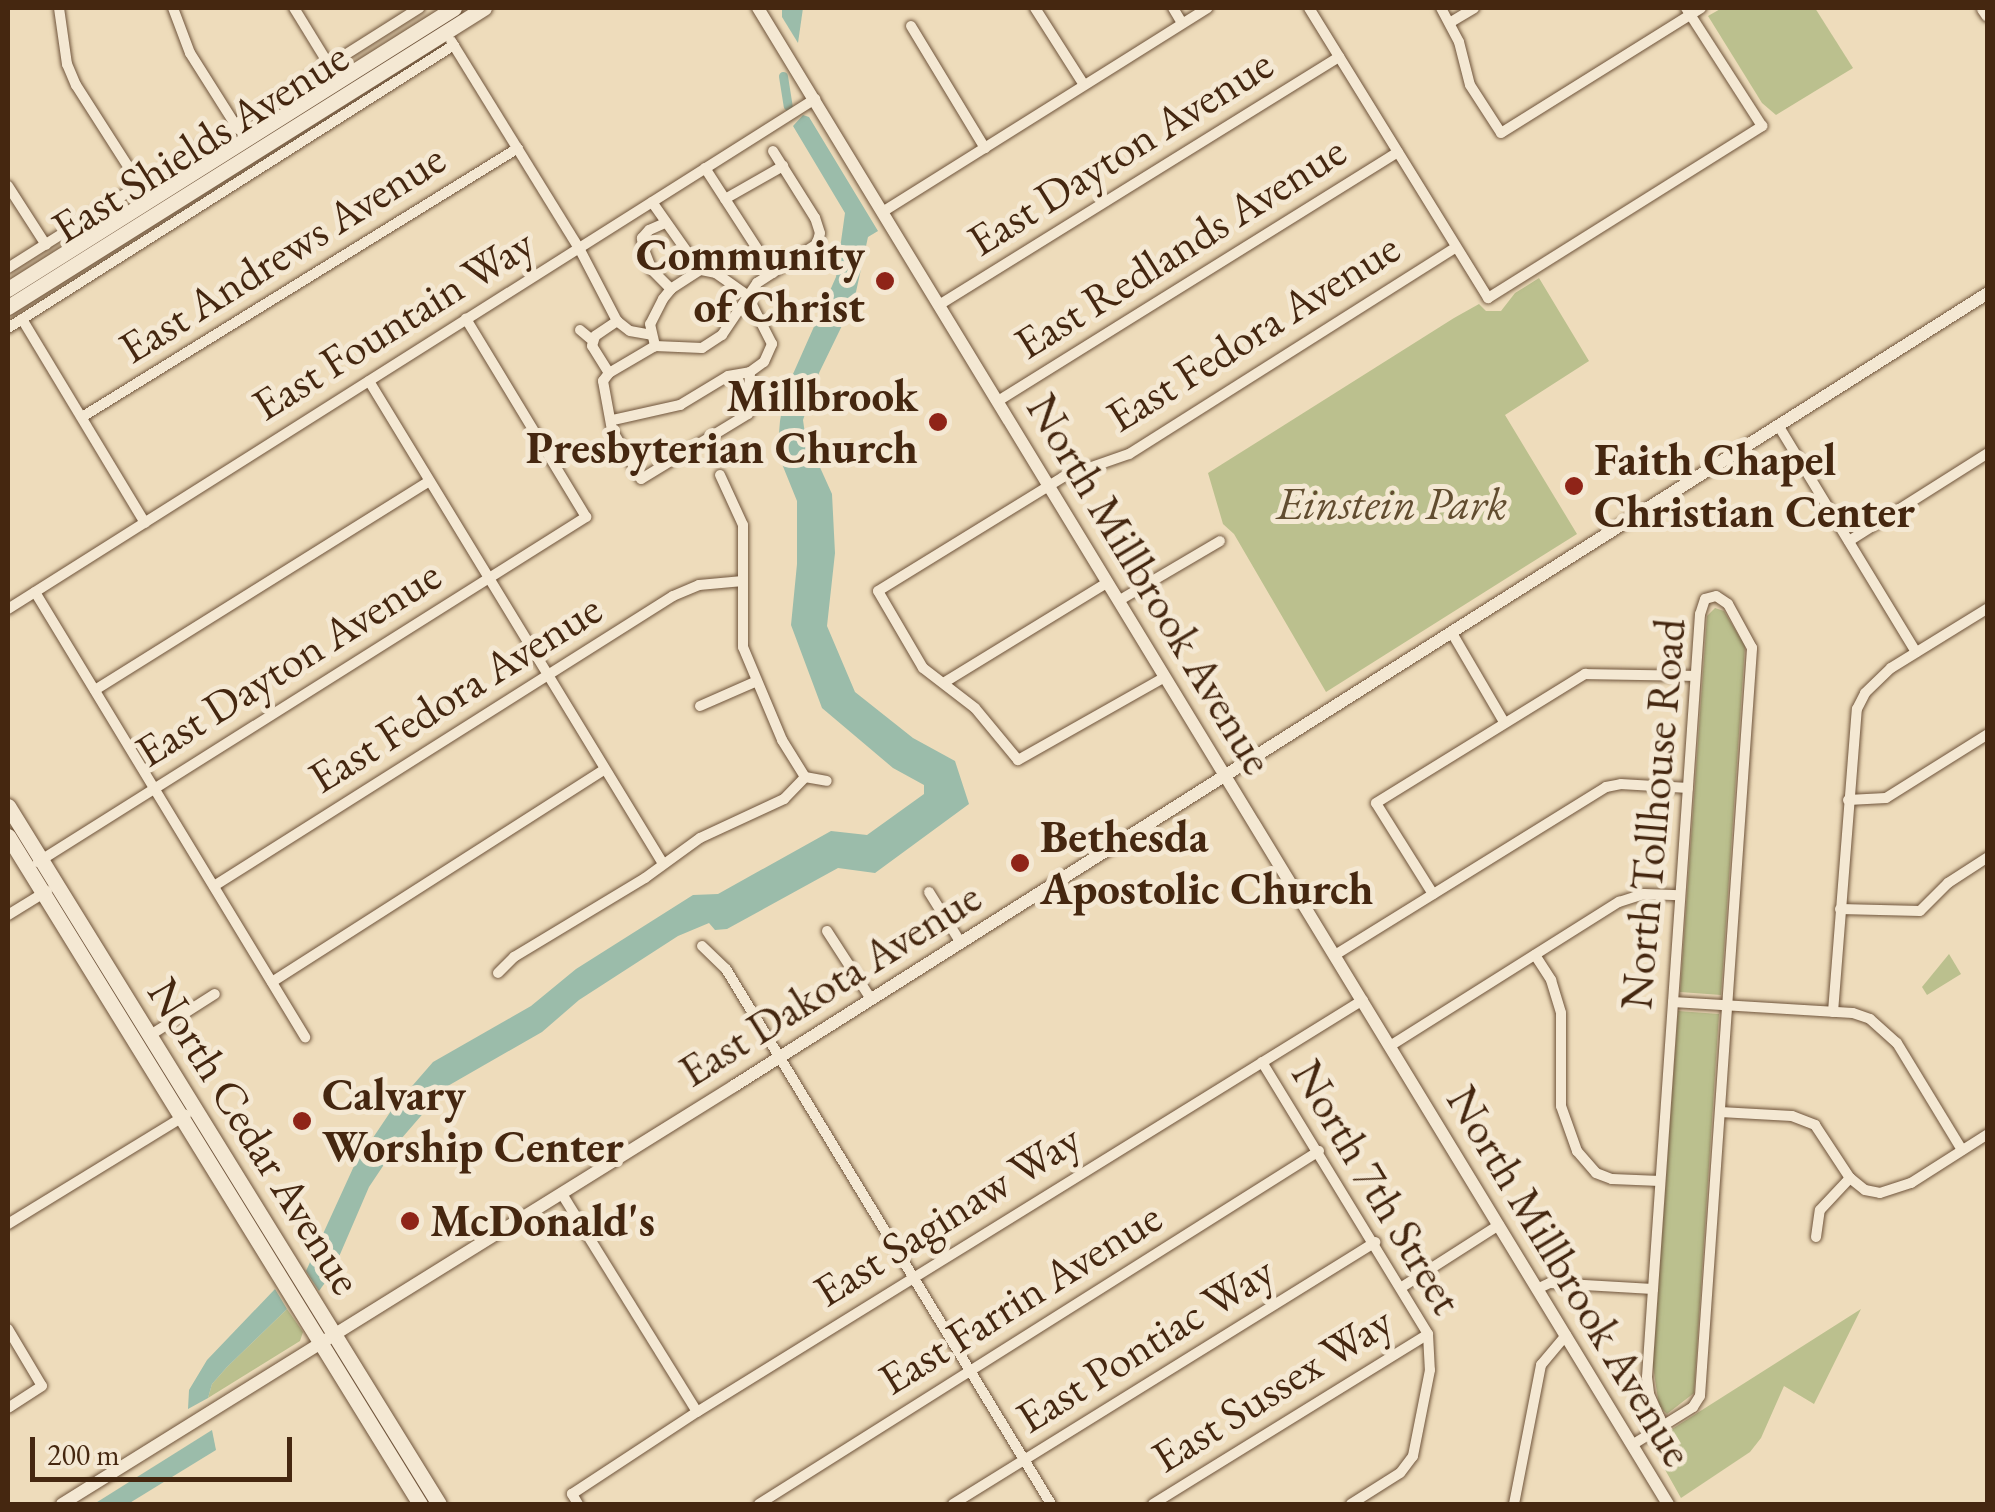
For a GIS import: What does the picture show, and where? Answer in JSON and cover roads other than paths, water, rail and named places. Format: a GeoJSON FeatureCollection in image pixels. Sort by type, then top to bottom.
{"type":"FeatureCollection","features":[{"type":"Feature","properties":{"kind":"main road","name":"East Shields Avenue"},"geometry":{"type":"LineString","coordinates":[[445,32],[454,8]]}},
{"type":"Feature","properties":{"kind":"main road","name":"East Shields Avenue"},"geometry":{"type":"LineString","coordinates":[[8,288],[244,139],[484,8]]}},
{"type":"Feature","properties":{"kind":"main road","name":"East Shields Avenue"},"geometry":{"type":"LineString","coordinates":[[8,307],[244,139]]}},
{"type":"Feature","properties":{"kind":"main road"},"geometry":{"type":"LineString","coordinates":[[8,299],[48,274],[51,262]]}},
{"type":"Feature","properties":{"kind":"main road","name":"North Cedar Avenue"},"geometry":{"type":"LineString","coordinates":[[8,806],[34,864],[328,1341],[423,1503]]}},
{"type":"Feature","properties":{"kind":"main road","name":"North Cedar Avenue"},"geometry":{"type":"LineString","coordinates":[[8,836],[34,864]]}},
{"type":"Feature","properties":{"kind":"main road","name":"North Cedar Avenue"},"geometry":{"type":"LineString","coordinates":[[50,889],[149,1036],[188,1114]]}},
{"type":"Feature","properties":{"kind":"main road","name":"North Cedar Avenue"},"geometry":{"type":"LineString","coordinates":[[328,1341],[438,1504]]}},
{"type":"Feature","properties":{"kind":"street"},"geometry":{"type":"LineString","coordinates":[[59,8],[67,64],[76,85],[140,185]]}},
{"type":"Feature","properties":{"kind":"street"},"geometry":{"type":"LineString","coordinates":[[173,8],[190,53],[244,139]]}},
{"type":"Feature","properties":{"kind":"street"},"geometry":{"type":"LineString","coordinates":[[294,8],[329,65]]}},
{"type":"Feature","properties":{"kind":"street"},"geometry":{"type":"LineString","coordinates":[[8,268],[140,185],[244,139],[329,65],[420,8]]}},
{"type":"Feature","properties":{"kind":"street","name":"North Millbrook Avenue"},"geometry":{"type":"LineString","coordinates":[[758,8],[1668,1504]]}},
{"type":"Feature","properties":{"kind":"street"},"geometry":{"type":"LineString","coordinates":[[1035,8],[1084,86]]}},
{"type":"Feature","properties":{"kind":"street"},"geometry":{"type":"LineString","coordinates":[[1173,8],[1182,23]]}},
{"type":"Feature","properties":{"kind":"street"},"geometry":{"type":"LineString","coordinates":[[884,212],[1208,8]]}},
{"type":"Feature","properties":{"kind":"street"},"geometry":{"type":"LineString","coordinates":[[1309,8],[1488,298],[1762,126],[1688,11]]}},
{"type":"Feature","properties":{"kind":"street"},"geometry":{"type":"LineString","coordinates":[[1442,8],[1470,85],[1501,133],[1688,11],[1701,8]]}},
{"type":"Feature","properties":{"kind":"street"},"geometry":{"type":"LineString","coordinates":[[1450,22],[1474,8]]}},
{"type":"Feature","properties":{"kind":"street"},"geometry":{"type":"LineString","coordinates":[[911,26],[985,148]]}},
{"type":"Feature","properties":{"kind":"street"},"geometry":{"type":"LineString","coordinates":[[8,328],[445,32],[579,248],[618,320],[630,331],[653,340],[702,348],[722,335],[747,296],[817,244],[820,233],[774,150]]}},
{"type":"Feature","properties":{"kind":"street","name":"East Dayton Avenue"},"geometry":{"type":"LineString","coordinates":[[939,305],[1338,58]]}},
{"type":"Feature","properties":{"kind":"street","name":"East Fountain Way"},"geometry":{"type":"LineString","coordinates":[[8,609],[815,99]]}},
{"type":"Feature","properties":{"kind":"street","name":"East Andrews Avenue"},"geometry":{"type":"LineString","coordinates":[[82,417],[518,148]]}},
{"type":"Feature","properties":{"kind":"street","name":"East Redlands Avenue"},"geometry":{"type":"LineString","coordinates":[[998,401],[1398,152]]}},
{"type":"Feature","properties":{"kind":"street"},"geometry":{"type":"LineString","coordinates":[[725,199],[783,166]]}},
{"type":"Feature","properties":{"kind":"street"},"geometry":{"type":"LineString","coordinates":[[705,168],[773,273]]}},
{"type":"Feature","properties":{"kind":"street"},"geometry":{"type":"LineString","coordinates":[[8,186],[46,244]]}},
{"type":"Feature","properties":{"kind":"street"},"geometry":{"type":"LineString","coordinates":[[652,202],[700,270]]}},
{"type":"Feature","properties":{"kind":"street"},"geometry":{"type":"LineString","coordinates":[[665,223],[642,238],[652,270],[671,289]]}},
{"type":"Feature","properties":{"kind":"street","name":"East Fedora Avenue"},"geometry":{"type":"LineString","coordinates":[[944,682],[923,668],[878,590],[1050,485],[1128,454],[1455,248]]}},
{"type":"Feature","properties":{"kind":"street"},"geometry":{"type":"LineString","coordinates":[[613,420],[680,405],[728,376],[750,372],[764,362],[772,344],[747,296],[716,272],[700,270],[671,289],[650,324],[653,340]]}},
{"type":"Feature","properties":{"kind":"street","name":"East Dakota Avenue"},"geometry":{"type":"LineString","coordinates":[[62,1504],[961,944],[1988,293]]}},
{"type":"Feature","properties":{"kind":"street"},"geometry":{"type":"LineString","coordinates":[[22,319],[145,522]]}},
{"type":"Feature","properties":{"kind":"street","name":"East Dayton Avenue"},"geometry":{"type":"LineString","coordinates":[[34,864],[586,517],[466,319]]}},
{"type":"Feature","properties":{"kind":"street"},"geometry":{"type":"LineString","coordinates":[[593,341],[618,320]]}},
{"type":"Feature","properties":{"kind":"street"},"geometry":{"type":"LineString","coordinates":[[580,330],[593,341],[594,354],[608,373]]}},
{"type":"Feature","properties":{"kind":"street"},"geometry":{"type":"LineString","coordinates":[[653,340],[608,373],[603,381],[612,430],[641,479],[748,414],[750,372]]}},
{"type":"Feature","properties":{"kind":"street"},"geometry":{"type":"LineString","coordinates":[[368,381],[662,862]]}},
{"type":"Feature","properties":{"kind":"street"},"geometry":{"type":"LineString","coordinates":[[1778,425],[1916,652]]}},
{"type":"Feature","properties":{"kind":"street"},"geometry":{"type":"LineString","coordinates":[[1849,541],[1988,453]]}},
{"type":"Feature","properties":{"kind":"street"},"geometry":{"type":"LineString","coordinates":[[720,476],[744,526],[740,634],[756,681],[804,777]]}},
{"type":"Feature","properties":{"kind":"street"},"geometry":{"type":"LineString","coordinates":[[95,690],[429,480]]}},
{"type":"Feature","properties":{"kind":"street"},"geometry":{"type":"LineString","coordinates":[[1120,600],[1220,541]]}},
{"type":"Feature","properties":{"kind":"street","name":"East Fedora Avenue"},"geometry":{"type":"LineString","coordinates":[[214,886],[687,590],[743,581]]}},
{"type":"Feature","properties":{"kind":"street"},"geometry":{"type":"LineString","coordinates":[[1108,582],[944,682],[975,708],[1018,760],[1165,677]]}},
{"type":"Feature","properties":{"kind":"street"},"geometry":{"type":"LineString","coordinates":[[35,592],[305,1037]]}},
{"type":"Feature","properties":{"kind":"street","name":"North Tollhouse Road"},"geometry":{"type":"LineString","coordinates":[[1632,1445],[1692,1407],[1700,1396],[1752,648],[1728,604],[1716,596],[1706,599],[1702,606],[1695,676],[1652,1289],[1647,1377],[1649,1394],[1663,1425]]}},
{"type":"Feature","properties":{"kind":"street"},"geometry":{"type":"LineString","coordinates":[[1833,1012],[1857,709],[1876,679],[1988,608]]}},
{"type":"Feature","properties":{"kind":"street"},"geometry":{"type":"LineString","coordinates":[[1452,633],[1504,722]]}},
{"type":"Feature","properties":{"kind":"street"},"geometry":{"type":"LineString","coordinates":[[1433,894],[1376,803],[1585,674],[1695,676]]}},
{"type":"Feature","properties":{"kind":"street"},"geometry":{"type":"LineString","coordinates":[[700,706],[756,681]]}},
{"type":"Feature","properties":{"kind":"street"},"geometry":{"type":"LineString","coordinates":[[1848,800],[1886,798],[1988,734]]}},
{"type":"Feature","properties":{"kind":"street"},"geometry":{"type":"LineString","coordinates":[[272,982],[606,769]]}},
{"type":"Feature","properties":{"kind":"street"},"geometry":{"type":"LineString","coordinates":[[804,777],[827,782]]}},
{"type":"Feature","properties":{"kind":"street"},"geometry":{"type":"LineString","coordinates":[[498,973],[514,957],[645,878],[662,862],[716,829],[784,799],[804,777]]}},
{"type":"Feature","properties":{"kind":"street"},"geometry":{"type":"LineString","coordinates":[[1335,955],[1606,787],[1621,784],[1688,788]]}},
{"type":"Feature","properties":{"kind":"street"},"geometry":{"type":"LineString","coordinates":[[1840,909],[1920,911],[1948,883],[1988,857]]}},
{"type":"Feature","properties":{"kind":"street"},"geometry":{"type":"LineString","coordinates":[[8,916],[50,889]]}},
{"type":"Feature","properties":{"kind":"street"},"geometry":{"type":"LineString","coordinates":[[929,892],[961,944]]}},
{"type":"Feature","properties":{"kind":"street"},"geometry":{"type":"LineString","coordinates":[[1390,1046],[1632,897],[1680,895]]}},
{"type":"Feature","properties":{"kind":"street"},"geometry":{"type":"LineString","coordinates":[[827,931],[871,999]]}},
{"type":"Feature","properties":{"kind":"street"},"geometry":{"type":"LineString","coordinates":[[702,946],[726,969],[1051,1504]]}},
{"type":"Feature","properties":{"kind":"street"},"geometry":{"type":"LineString","coordinates":[[1536,955],[1551,980],[1562,1013],[1556,1084],[1565,1123],[1585,1163],[1612,1179],[1660,1181]]}},
{"type":"Feature","properties":{"kind":"street"},"geometry":{"type":"LineString","coordinates":[[149,1036],[216,994]]}},
{"type":"Feature","properties":{"kind":"street","name":"East Saginaw Way"},"geometry":{"type":"LineString","coordinates":[[575,1499],[698,1412],[1363,1000]]}},
{"type":"Feature","properties":{"kind":"street"},"geometry":{"type":"LineString","coordinates":[[1673,1002],[1833,1012],[1870,1019],[1897,1043],[1962,1150]]}},
{"type":"Feature","properties":{"kind":"street","name":"North 7th Street"},"geometry":{"type":"LineString","coordinates":[[1262,1062],[1428,1334],[1430,1370],[1408,1465],[1352,1504]]}},
{"type":"Feature","properties":{"kind":"street"},"geometry":{"type":"LineString","coordinates":[[1720,1112],[1792,1116],[1815,1125],[1850,1178],[1865,1190],[1896,1190],[1988,1134]]}},
{"type":"Feature","properties":{"kind":"street"},"geometry":{"type":"LineString","coordinates":[[8,1224],[188,1114]]}},
{"type":"Feature","properties":{"kind":"street","name":"East Farrin Avenue"},"geometry":{"type":"LineString","coordinates":[[758,1504],[1319,1151]]}},
{"type":"Feature","properties":{"kind":"street"},"geometry":{"type":"LineString","coordinates":[[1816,1237],[1820,1210],[1850,1178]]}},
{"type":"Feature","properties":{"kind":"street"},"geometry":{"type":"LineString","coordinates":[[562,1194],[698,1412]]}},
{"type":"Feature","properties":{"kind":"street"},"geometry":{"type":"LineString","coordinates":[[1402,1287],[1499,1225]]}},
{"type":"Feature","properties":{"kind":"street","name":"East Pontiac Way"},"geometry":{"type":"LineString","coordinates":[[953,1504],[1375,1242]]}},
{"type":"Feature","properties":{"kind":"street"},"geometry":{"type":"LineString","coordinates":[[1538,1289],[1550,1283],[1652,1289]]}},
{"type":"Feature","properties":{"kind":"street"},"geometry":{"type":"LineString","coordinates":[[8,1330],[42,1386],[8,1408]]}},
{"type":"Feature","properties":{"kind":"street","name":"East Sussex Way"},"geometry":{"type":"LineString","coordinates":[[1153,1504],[1428,1334]]}},
{"type":"Feature","properties":{"kind":"street"},"geometry":{"type":"LineString","coordinates":[[1514,1504],[1541,1365],[1550,1349],[1566,1335]]}},
{"type":"Feature","properties":{"kind":"waterway"},"geometry":{"type":"LineString","coordinates":[[783,76],[788,106]]}},
{"type":"Feature","properties":{"kind":"place","name":"Community of Christ"},"geometry":{"type":"Point","coordinates":[885,281]}},
{"type":"Feature","properties":{"kind":"place","name":"Millbrook Presbyterian Church"},"geometry":{"type":"Point","coordinates":[938,422]}},
{"type":"Feature","properties":{"kind":"place","name":"Faith Chapel Christian Center"},"geometry":{"type":"Point","coordinates":[1574,486]}},
{"type":"Feature","properties":{"kind":"place","name":"Bethesda Apostolic Church"},"geometry":{"type":"Point","coordinates":[1020,863]}},
{"type":"Feature","properties":{"kind":"place","name":"Calvary Worship Center"},"geometry":{"type":"Point","coordinates":[302,1121]}},
{"type":"Feature","properties":{"kind":"place","name":"McDonald's"},"geometry":{"type":"Point","coordinates":[410,1221]}},
{"type":"Feature","properties":{"kind":"park label","name":"Einstein Park"},"geometry":{"type":"Point","coordinates":[1392,504]}}]}
